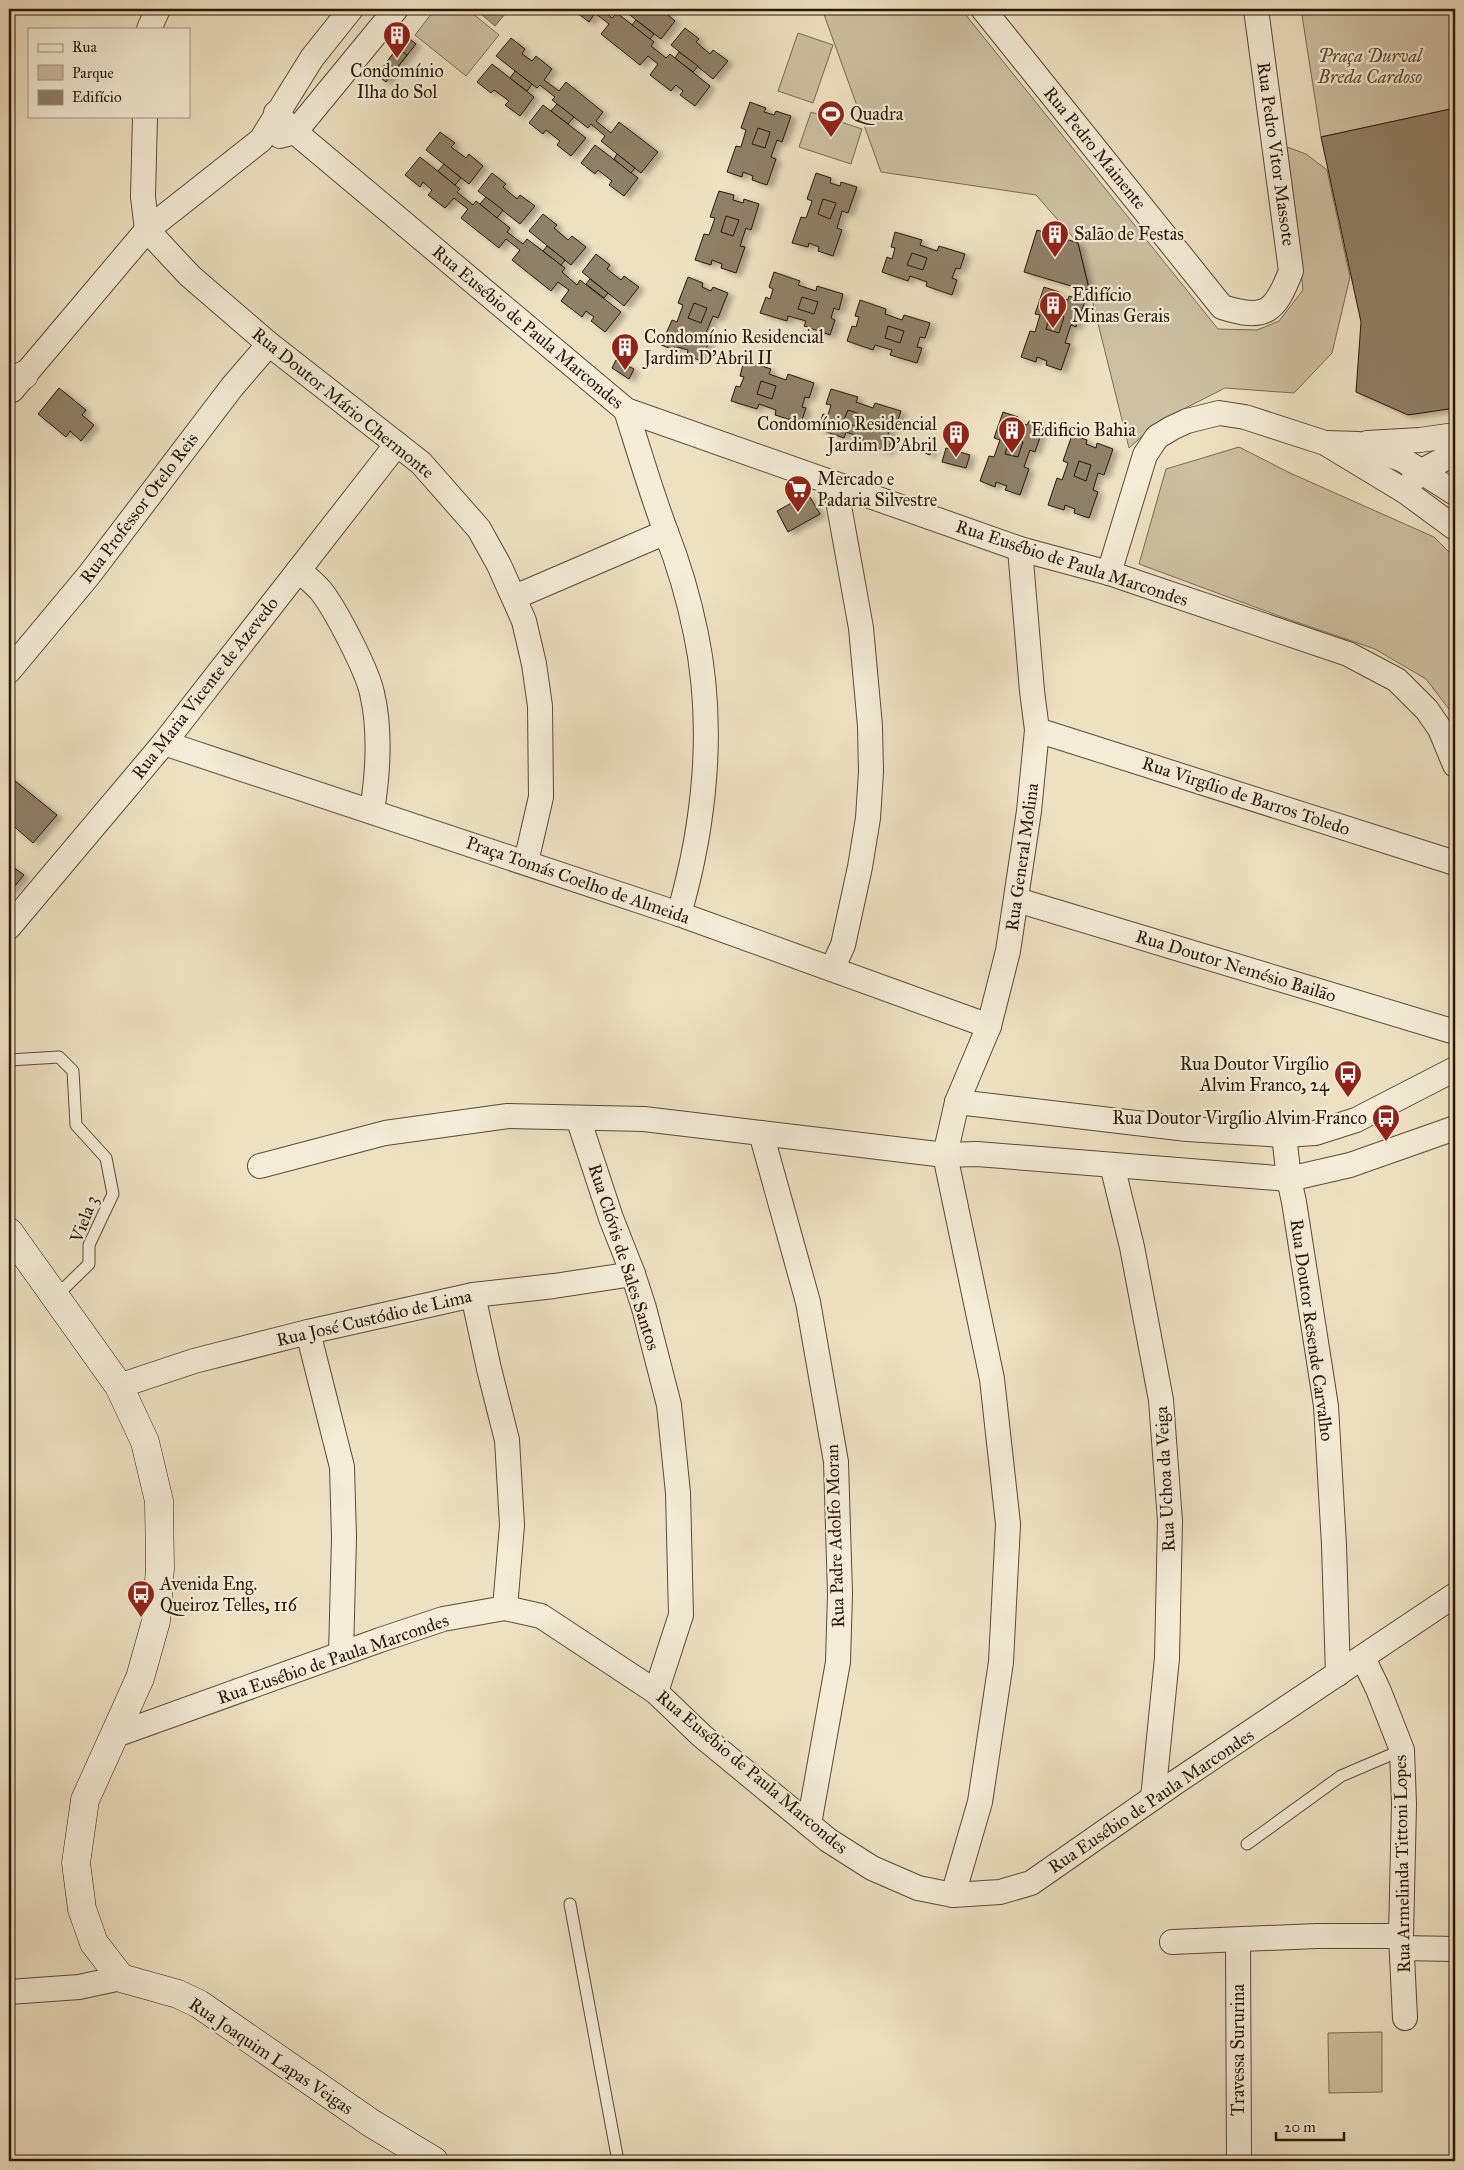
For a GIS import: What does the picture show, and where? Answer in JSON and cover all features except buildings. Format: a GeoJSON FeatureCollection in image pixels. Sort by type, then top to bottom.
{"type":"FeatureCollection","features":[{"type":"Feature","properties":{"kind":"main road"},"geometry":{"type":"LineString","coordinates":[[9,1232],[54,1298],[119,1386],[145,1442],[159,1501],[160,1568],[156,1621],[140,1678],[85,1800],[76,1863],[82,1909],[94,1942],[121,1978]]}},
{"type":"Feature","properties":{"kind":"main road","name":"Rua Joaquim Lapas Veigas"},"geometry":{"type":"LineString","coordinates":[[121,1978],[178,1994],[199,2004],[371,2123],[434,2161]]}},
{"type":"Feature","properties":{"kind":"street"},"geometry":{"type":"LineString","coordinates":[[149,28],[158,9]]}},
{"type":"Feature","properties":{"kind":"street"},"geometry":{"type":"LineString","coordinates":[[14,384],[147,230],[261,140],[276,113],[312,58],[351,9]]}},
{"type":"Feature","properties":{"kind":"street"},"geometry":{"type":"LineString","coordinates":[[261,140],[295,132],[396,9]]}},
{"type":"Feature","properties":{"kind":"street","name":"Rua Pedro Mainente"},"geometry":{"type":"LineString","coordinates":[[983,9],[1222,307],[1244,314],[1264,312],[1281,297]]}},
{"type":"Feature","properties":{"kind":"street","name":"Rua Pedro Vitor Massote"},"geometry":{"type":"LineString","coordinates":[[1256,9],[1291,271],[1281,297]]}},
{"type":"Feature","properties":{"kind":"street","name":"Rua Eusébio de Paula Marcondes"},"geometry":{"type":"LineString","coordinates":[[276,113],[295,132],[626,410],[1020,549],[1109,573],[1348,654],[1397,680],[1426,710],[1440,729],[1455,764]]}},
{"type":"Feature","properties":{"kind":"street"},"geometry":{"type":"LineString","coordinates":[[145,118],[143,197],[147,230]]}},
{"type":"Feature","properties":{"kind":"street","name":"Rua Doutor Mário Chermonte"},"geometry":{"type":"LineString","coordinates":[[147,230],[190,276],[269,344],[421,463],[479,529],[515,597],[524,621],[534,664],[540,706],[541,798],[526,862]]}},
{"type":"Feature","properties":{"kind":"street","name":"Rua Professor Otelo Reis"},"geometry":{"type":"LineString","coordinates":[[9,671],[89,575],[232,387],[269,344]]}},
{"type":"Feature","properties":{"kind":"street"},"geometry":{"type":"LineString","coordinates":[[626,410],[666,532],[673,547],[696,633],[704,682],[706,718],[705,769],[700,821],[686,890],[679,914]]}},
{"type":"Feature","properties":{"kind":"street"},"geometry":{"type":"LineString","coordinates":[[1109,573],[1145,455],[1157,437],[1187,421],[1219,413],[1232,414],[1325,443],[1402,490],[1455,528]]}},
{"type":"Feature","properties":{"kind":"street"},"geometry":{"type":"LineString","coordinates":[[1325,443],[1358,444],[1420,440],[1455,435]]}},
{"type":"Feature","properties":{"kind":"street","name":"Rua Maria Vicente de Azevedo"},"geometry":{"type":"LineString","coordinates":[[9,928],[164,743],[397,444]]}},
{"type":"Feature","properties":{"kind":"street"},"geometry":{"type":"LineString","coordinates":[[1358,444],[1403,460],[1454,490],[1431,509]]}},
{"type":"Feature","properties":{"kind":"street"},"geometry":{"type":"LineString","coordinates":[[1402,490],[1422,471],[1455,453]]}},
{"type":"Feature","properties":{"kind":"street"},"geometry":{"type":"LineString","coordinates":[[832,970],[843,945],[860,867],[868,818],[872,772],[870,726],[861,628],[835,484]]}},
{"type":"Feature","properties":{"kind":"street"},"geometry":{"type":"LineString","coordinates":[[515,597],[666,532]]}},
{"type":"Feature","properties":{"kind":"street","name":"Rua General Molina"},"geometry":{"type":"LineString","coordinates":[[945,1156],[957,1102],[989,1026],[1008,951],[1029,811],[1037,730],[1020,549]]}},
{"type":"Feature","properties":{"kind":"street"},"geometry":{"type":"LineString","coordinates":[[299,570],[321,592],[338,619],[372,692],[377,741],[376,786],[372,812]]}},
{"type":"Feature","properties":{"kind":"street","name":"Rua Virgílio de Barros Toledo"},"geometry":{"type":"LineString","coordinates":[[1037,730],[1455,863]]}},
{"type":"Feature","properties":{"kind":"street","name":"Praça Tomás Coelho de Almeida"},"geometry":{"type":"LineString","coordinates":[[164,743],[679,914],[989,1026]]}},
{"type":"Feature","properties":{"kind":"street","name":"Rua Doutor Nemésio Bailão"},"geometry":{"type":"LineString","coordinates":[[1017,900],[1455,1032]]}},
{"type":"Feature","properties":{"kind":"street"},"geometry":{"type":"LineString","coordinates":[[957,1102],[1187,1129],[1284,1136],[1315,1133],[1356,1120],[1455,1069]]}},
{"type":"Feature","properties":{"kind":"street"},"geometry":{"type":"LineString","coordinates":[[260,1166],[385,1133],[508,1116],[644,1119],[945,1156],[977,1154],[1288,1179],[1350,1165],[1455,1128]]}},
{"type":"Feature","properties":{"kind":"street","name":"Rua Clóvis de Sales Santos"},"geometry":{"type":"LineString","coordinates":[[578,1118],[611,1218],[644,1308],[669,1405],[678,1493],[681,1615],[656,1692]]}},
{"type":"Feature","properties":{"kind":"street","name":"Rua Padre Adolfo Moran"},"geometry":{"type":"LineString","coordinates":[[761,1134],[808,1302],[836,1462],[840,1594],[838,1662],[809,1824]]}},
{"type":"Feature","properties":{"kind":"street","name":"Rua Doutor Resende Carvalho"},"geometry":{"type":"LineString","coordinates":[[1284,1136],[1288,1179],[1294,1202],[1326,1406],[1334,1546],[1338,1674]]}},
{"type":"Feature","properties":{"kind":"street"},"geometry":{"type":"LineString","coordinates":[[945,1156],[992,1378],[1008,1524],[1001,1662],[980,1802],[953,1895]]}},
{"type":"Feature","properties":{"kind":"street","name":"Rua Uchoa da Veiga"},"geometry":{"type":"LineString","coordinates":[[1112,1165],[1132,1247],[1161,1400],[1170,1521],[1167,1658],[1154,1798]]}},
{"type":"Feature","properties":{"kind":"street","name":"Rua José Custódio de Lima"},"geometry":{"type":"LineString","coordinates":[[119,1386],[194,1361],[308,1332],[473,1294],[554,1286],[633,1274]]}},
{"type":"Feature","properties":{"kind":"street"},"geometry":{"type":"LineString","coordinates":[[473,1294],[507,1440],[512,1525],[505,1608]]}},
{"type":"Feature","properties":{"kind":"street"},"geometry":{"type":"LineString","coordinates":[[308,1332],[342,1467],[344,1538],[341,1654]]}},
{"type":"Feature","properties":{"kind":"street","name":"Rua Eusébio de Paula Marcondes"},"geometry":{"type":"LineString","coordinates":[[113,1736],[443,1618],[505,1608],[541,1616],[656,1692],[702,1736],[828,1840],[872,1868],[918,1888],[953,1895],[1000,1892],[1032,1883],[1154,1798],[1455,1595]]}},
{"type":"Feature","properties":{"kind":"street","name":"Rua Armelinda Tittoni Lopes"},"geometry":{"type":"LineString","coordinates":[[1363,1658],[1382,1697],[1402,1750],[1404,1804],[1402,1942],[1405,2018]]}},
{"type":"Feature","properties":{"kind":"street"},"geometry":{"type":"LineString","coordinates":[[1172,1942],[1316,1936],[1402,1942],[1455,1949]]}},
{"type":"Feature","properties":{"kind":"street","name":"Travessa Sururina"},"geometry":{"type":"LineString","coordinates":[[1238,1940],[1239,2161]]}},
{"type":"Feature","properties":{"kind":"street","name":"Rua Joaquim Lapas Veigas"},"geometry":{"type":"LineString","coordinates":[[9,1992],[79,1987],[121,1978]]}},
{"type":"Feature","properties":{"kind":"lane","name":"Viela 3"},"geometry":{"type":"LineString","coordinates":[[9,1060],[59,1057],[73,1071],[76,1125],[106,1158],[112,1194],[89,1246],[89,1264],[54,1298]]}},
{"type":"Feature","properties":{"kind":"lane"},"geometry":{"type":"LineString","coordinates":[[1248,1844],[1341,1776],[1402,1750]]}},
{"type":"Feature","properties":{"kind":"lane"},"geometry":{"type":"LineString","coordinates":[[570,1904],[618,2161]]}},
{"type":"Feature","properties":{"kind":"green space"},"geometry":{"type":"Polygon","coordinates":[[[435,9],[467,9],[499,35],[466,76],[415,35],[435,9]]]}},
{"type":"Feature","properties":{"kind":"green space"},"geometry":{"type":"Polygon","coordinates":[[[822,9],[961,9],[1218,329],[1257,330],[1279,321],[1303,290],[1287,147],[1306,154],[1327,170],[1350,277],[1332,353],[1294,393],[1225,388],[1158,422],[1129,448],[1078,243],[1036,195],[881,172],[822,9]]]}},
{"type":"Feature","properties":{"kind":"green space","name":"Praça Durval Breda Cardoso"},"geometry":{"type":"Polygon","coordinates":[[[1301,9],[1446,9],[1455,20],[1455,108],[1321,137],[1301,9]]]}},
{"type":"Feature","properties":{"kind":"green space"},"geometry":{"type":"Polygon","coordinates":[[[798,33],[833,45],[813,103],[778,91],[798,33]]]}},
{"type":"Feature","properties":{"kind":"green space","name":"Quadra"},"geometry":{"type":"Polygon","coordinates":[[[811,112],[862,129],[851,164],[799,147],[811,112]]]}},
{"type":"Feature","properties":{"kind":"green space"},"geometry":{"type":"Polygon","coordinates":[[[1239,447],[1290,473],[1434,537],[1455,558],[1455,717],[1426,679],[1375,649],[1139,564],[1166,469],[1239,447]]]}},
{"type":"Feature","properties":{"kind":"green space"},"geometry":{"type":"Polygon","coordinates":[[[1382,2032],[1382,2092],[1329,2093],[1328,2033],[1382,2032]]]}},
{"type":"Feature","properties":{"kind":"shaded area"},"geometry":{"type":"Polygon","coordinates":[[[475,9],[502,9],[506,13],[495,26],[475,9]]]}},
{"type":"Feature","properties":{"kind":"place","name":"Condomínio Ilha do Sol"},"geometry":{"type":"Point","coordinates":[397,59]}},
{"type":"Feature","properties":{"kind":"place","name":"Quadra"},"geometry":{"type":"Point","coordinates":[831,138]}},
{"type":"Feature","properties":{"kind":"place","name":"Salão de Festas"},"geometry":{"type":"Point","coordinates":[1055,258]}},
{"type":"Feature","properties":{"kind":"place","name":"Edifício Minas Gerais"},"geometry":{"type":"Point","coordinates":[1053,329]}},
{"type":"Feature","properties":{"kind":"place","name":"Condomínio Residencial Jardim D'Abril II"},"geometry":{"type":"Point","coordinates":[625,371]}},
{"type":"Feature","properties":{"kind":"place","name":"Edificio Bahia"},"geometry":{"type":"Point","coordinates":[1012,454]}},
{"type":"Feature","properties":{"kind":"place","name":"Condomínio Residencial Jardim D'Abril"},"geometry":{"type":"Point","coordinates":[956,458]}},
{"type":"Feature","properties":{"kind":"place","name":"Mercado e Padaria Silvestre"},"geometry":{"type":"Point","coordinates":[798,513]}},
{"type":"Feature","properties":{"kind":"place","name":"Rua Doutor Virgílio Alvim Franco, 24"},"geometry":{"type":"Point","coordinates":[1348,1098]}},
{"type":"Feature","properties":{"kind":"place","name":"Rua Doutor Virgílio Alvim Franco"},"geometry":{"type":"Point","coordinates":[1386,1142]}},
{"type":"Feature","properties":{"kind":"place","name":"Avenida Eng. Queiroz Telles, 116"},"geometry":{"type":"Point","coordinates":[141,1618]}}]}
